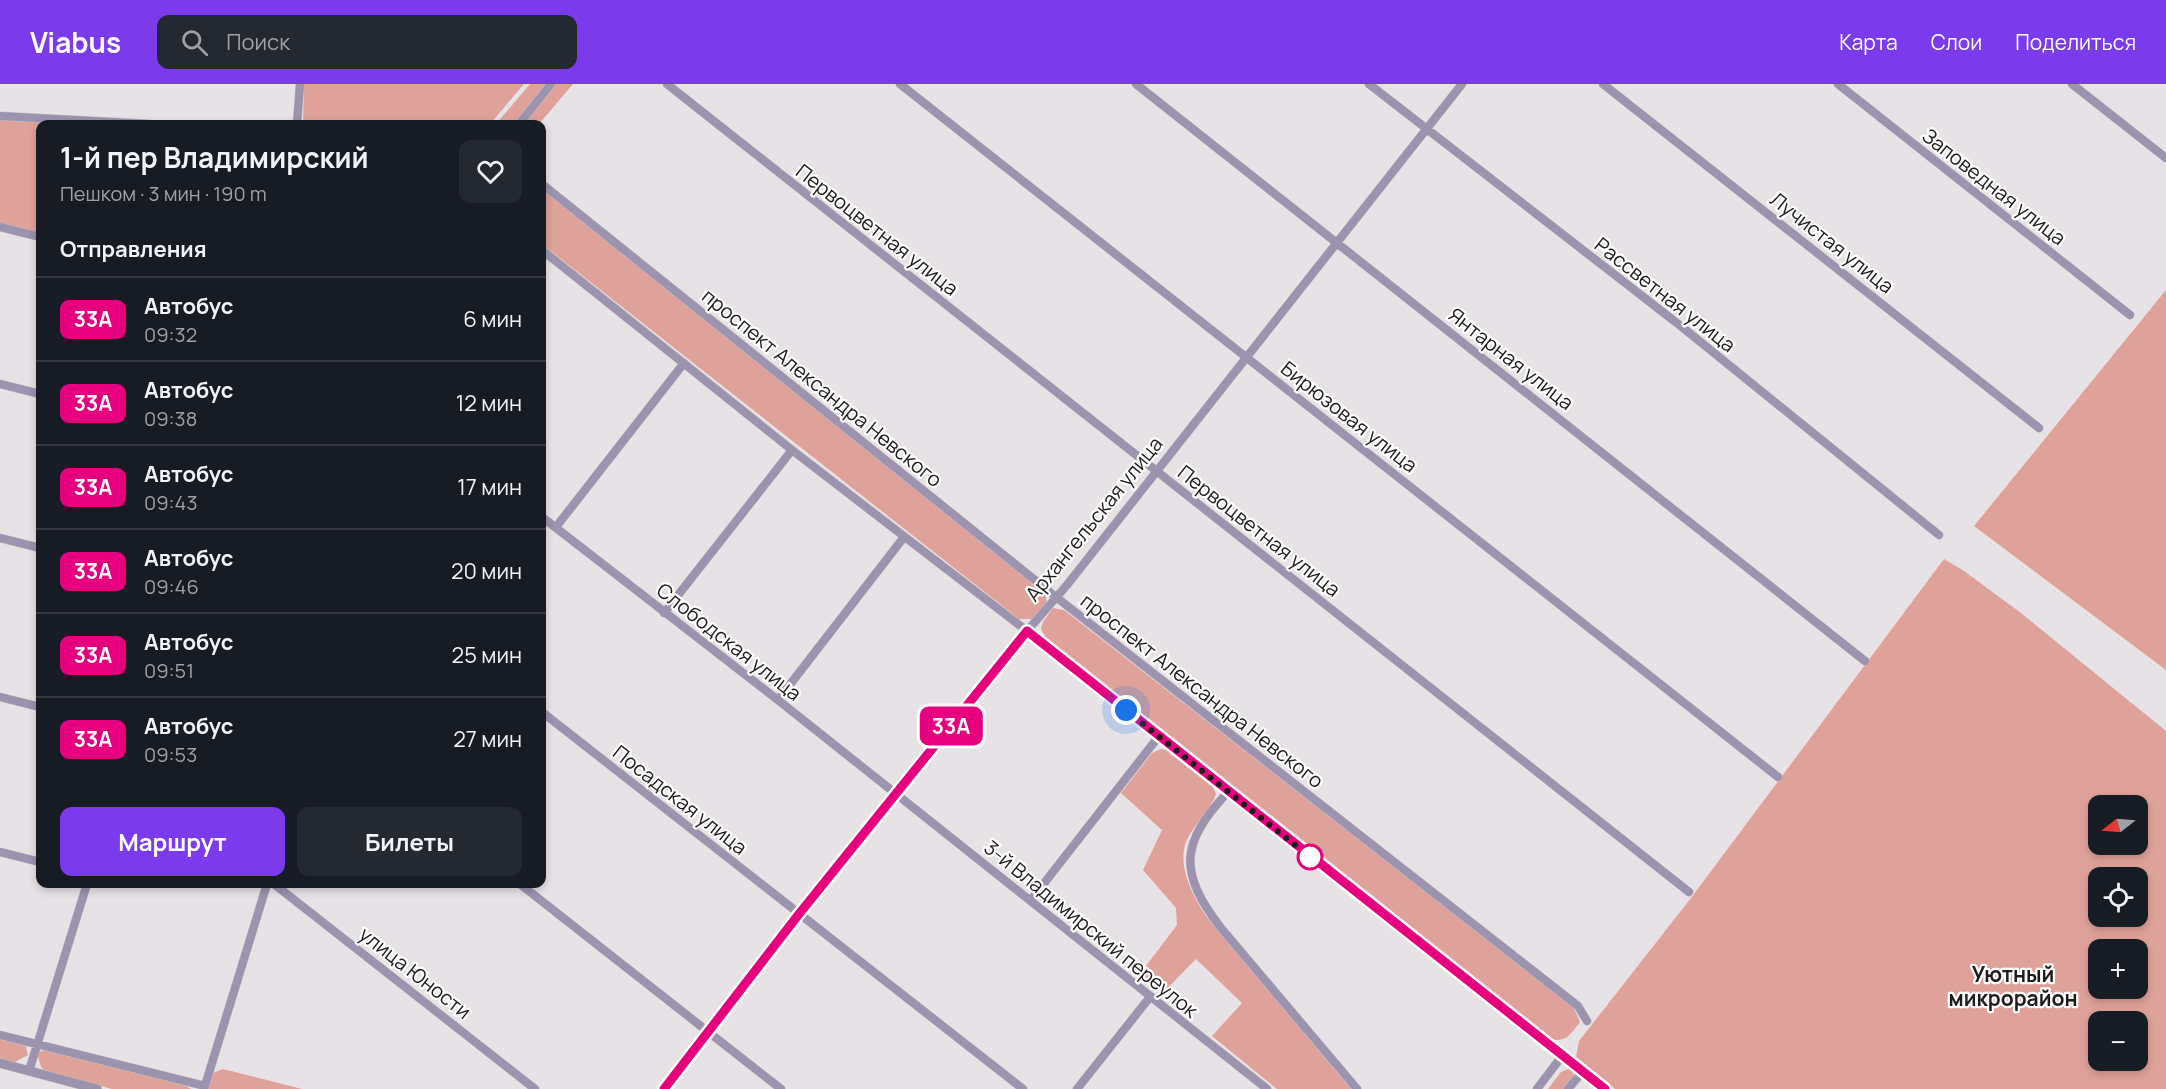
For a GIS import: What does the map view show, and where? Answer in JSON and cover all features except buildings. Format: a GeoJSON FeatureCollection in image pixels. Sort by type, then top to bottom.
{"type":"FeatureCollection","features":[{"type":"Feature","properties":{"kind":"street"},"geometry":{"type":"LineString","coordinates":[[297,120],[300,84]]}},
{"type":"Feature","properties":{"kind":"street"},"geometry":{"type":"LineString","coordinates":[[522,120],[551,84]]}},
{"type":"Feature","properties":{"kind":"street","name":"Первоцветная улица"},"geometry":{"type":"LineString","coordinates":[[667,84],[1689,892]]}},
{"type":"Feature","properties":{"kind":"street","name":"Бирюзовая улица"},"geometry":{"type":"LineString","coordinates":[[900,84],[1778,777]]}},
{"type":"Feature","properties":{"kind":"street","name":"Янтарная улица"},"geometry":{"type":"LineString","coordinates":[[1136,84],[1865,661]]}},
{"type":"Feature","properties":{"kind":"street","name":"Рассветная улица"},"geometry":{"type":"LineString","coordinates":[[1368,84],[1682,327],[1939,535]]}},
{"type":"Feature","properties":{"kind":"street","name":"Архангельская улица"},"geometry":{"type":"LineString","coordinates":[[664,1089],[799,914],[1056,597],[1462,84]]}},
{"type":"Feature","properties":{"kind":"street","name":"Лучистая улица"},"geometry":{"type":"LineString","coordinates":[[1603,84],[2039,429]]}},
{"type":"Feature","properties":{"kind":"street","name":"Заповедная улица"},"geometry":{"type":"LineString","coordinates":[[1838,84],[2130,315]]}},
{"type":"Feature","properties":{"kind":"street"},"geometry":{"type":"LineString","coordinates":[[2072,84],[2166,158]]}},
{"type":"Feature","properties":{"kind":"street"},"geometry":{"type":"LineString","coordinates":[[0,116],[74,120]]}},
{"type":"Feature","properties":{"kind":"street","name":"проспект Александра Невского"},"geometry":{"type":"LineString","coordinates":[[546,187],[1056,597],[1578,1006],[1587,1021]]}},
{"type":"Feature","properties":{"kind":"street"},"geometry":{"type":"LineString","coordinates":[[0,227],[36,236]]}},
{"type":"Feature","properties":{"kind":"street"},"geometry":{"type":"LineString","coordinates":[[546,253],[792,450],[1027,631],[1605,1089]]}},
{"type":"Feature","properties":{"kind":"street"},"geometry":{"type":"LineString","coordinates":[[556,527],[684,363]]}},
{"type":"Feature","properties":{"kind":"street"},"geometry":{"type":"LineString","coordinates":[[0,384],[36,393]]}},
{"type":"Feature","properties":{"kind":"street"},"geometry":{"type":"LineString","coordinates":[[664,613],[792,450]]}},
{"type":"Feature","properties":{"kind":"street","name":"Слободская улица"},"geometry":{"type":"LineString","coordinates":[[546,520],[778,700],[895,795]]}},
{"type":"Feature","properties":{"kind":"street"},"geometry":{"type":"LineString","coordinates":[[778,700],[904,537]]}},
{"type":"Feature","properties":{"kind":"street"},"geometry":{"type":"LineString","coordinates":[[0,538],[36,547]]}},
{"type":"Feature","properties":{"kind":"street"},"geometry":{"type":"LineString","coordinates":[[0,697],[36,706]]}},
{"type":"Feature","properties":{"kind":"street","name":"Посадская улица"},"geometry":{"type":"LineString","coordinates":[[546,715],[1023,1089]]}},
{"type":"Feature","properties":{"kind":"street"},"geometry":{"type":"LineString","coordinates":[[1030,900],[1159,736]]}},
{"type":"Feature","properties":{"kind":"street"},"geometry":{"type":"LineString","coordinates":[[1228,792],[1216,804],[1192,845],[1190,865],[1193,884],[1206,908],[1221,928],[1357,1089]]}},
{"type":"Feature","properties":{"kind":"street","name":"3-й Владимирский переулок"},"geometry":{"type":"LineString","coordinates":[[895,795],[1267,1089]]}},
{"type":"Feature","properties":{"kind":"street"},"geometry":{"type":"LineString","coordinates":[[0,852],[36,861]]}},
{"type":"Feature","properties":{"kind":"street"},"geometry":{"type":"LineString","coordinates":[[29,1071],[86,888]]}},
{"type":"Feature","properties":{"kind":"street"},"geometry":{"type":"LineString","coordinates":[[0,1035],[204,1087],[266,888]]}},
{"type":"Feature","properties":{"kind":"street","name":"улица Юности"},"geometry":{"type":"LineString","coordinates":[[279,888],[536,1089]]}},
{"type":"Feature","properties":{"kind":"street"},"geometry":{"type":"LineString","coordinates":[[525,888],[781,1089]]}},
{"type":"Feature","properties":{"kind":"street"},"geometry":{"type":"LineString","coordinates":[[1077,1089],[1150,997]]}},
{"type":"Feature","properties":{"kind":"street"},"geometry":{"type":"LineString","coordinates":[[1537,1089],[1562,1056]]}},
{"type":"Feature","properties":{"kind":"street"},"geometry":{"type":"LineString","coordinates":[[0,1063],[96,1089]]}},
{"type":"Feature","properties":{"kind":"street"},"geometry":{"type":"LineString","coordinates":[[1568,1089],[1583,1071]]}},
{"type":"Feature","properties":{"kind":"shaded area"},"geometry":{"type":"Polygon","coordinates":[[[304,84],[524,84],[493,120],[303,120],[304,84]]]}},
{"type":"Feature","properties":{"kind":"shaded area"},"geometry":{"type":"Polygon","coordinates":[[[530,84],[573,84],[542,120],[499,120],[530,84]]]}},
{"type":"Feature","properties":{"kind":"shaded area"},"geometry":{"type":"Polygon","coordinates":[[[0,120],[36,122],[36,232],[0,223],[0,120]]]}},
{"type":"Feature","properties":{"kind":"shaded area"},"geometry":{"type":"Polygon","coordinates":[[[546,192],[1045,593],[1047,603],[1032,619],[1019,619],[546,247],[546,192]]]}},
{"type":"Feature","properties":{"kind":"shaded area"},"geometry":{"type":"Polygon","coordinates":[[[2166,290],[2166,670],[1974,526],[2166,290]]]}},
{"type":"Feature","properties":{"kind":"shaded area"},"geometry":{"type":"Polygon","coordinates":[[[1944,559],[2021,613],[2166,731],[2166,1089],[1615,1089],[1576,1057],[1579,1041],[1691,898],[1944,559]]]}},
{"type":"Feature","properties":{"kind":"shaded area"},"geometry":{"type":"Polygon","coordinates":[[[1053,608],[1064,610],[1573,1006],[1580,1022],[1573,1031],[1563,1039],[1548,1038],[1047,640],[1041,629],[1053,608]]]}},
{"type":"Feature","properties":{"kind":"shaded area"},"geometry":{"type":"Polygon","coordinates":[[[1161,749],[1169,750],[1213,787],[1216,794],[1210,807],[1189,836],[1184,852],[1185,871],[1196,900],[1206,916],[1351,1089],[1277,1089],[1212,1036],[1242,1003],[1196,959],[1162,994],[1140,974],[1177,925],[1176,908],[1143,870],[1162,830],[1121,793],[1152,753],[1161,749]]]}},
{"type":"Feature","properties":{"kind":"shaded area"},"geometry":{"type":"Polygon","coordinates":[[[0,1038],[26,1046],[28,1055],[15,1062],[0,1060],[0,1038]]]}},
{"type":"Feature","properties":{"kind":"shaded area"},"geometry":{"type":"Polygon","coordinates":[[[47,1049],[183,1084],[191,1089],[112,1089],[45,1071],[41,1067],[37,1053],[47,1049]]]}},
{"type":"Feature","properties":{"kind":"shaded area"},"geometry":{"type":"Polygon","coordinates":[[[223,1069],[302,1089],[208,1089],[213,1073],[223,1069]]]}},
{"type":"Feature","properties":{"kind":"shaded area"},"geometry":{"type":"Polygon","coordinates":[[[1568,1069],[1573,1070],[1574,1075],[1564,1089],[1548,1089],[1561,1072],[1568,1069]]]}},
{"type":"Feature","properties":{"kind":"bus line","name":"33А"},"geometry":{"type":"LineString","coordinates":[[664,1089],[799,914],[1027,631],[1605,1089]]}},
{"type":"Feature","properties":{"kind":"district","name":"Уютный микрорайон"},"geometry":{"type":"Point","coordinates":[2013,987]}},
{"type":"Feature","properties":{"kind":"route"},"geometry":{"type":"LineString","coordinates":[[1126,710],[1310,857]]}}]}
